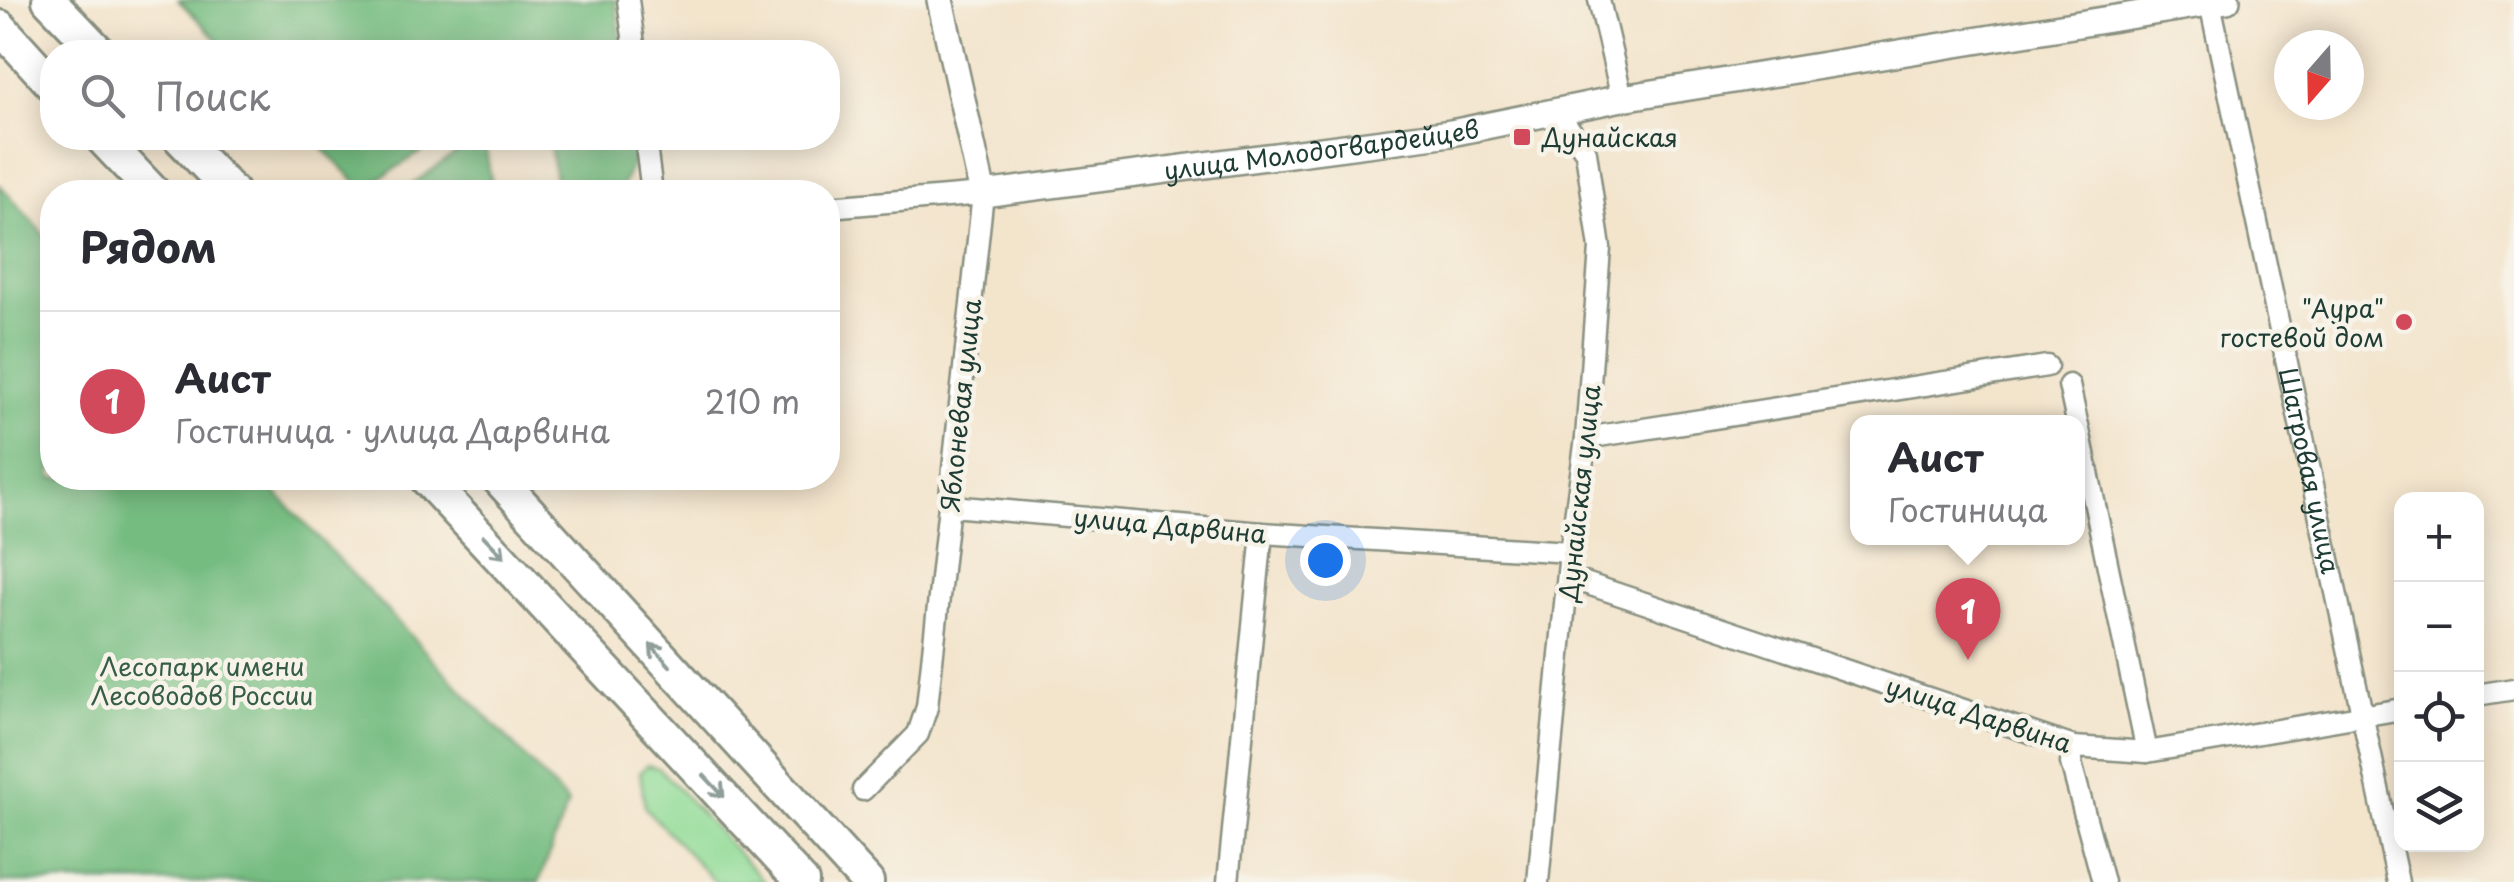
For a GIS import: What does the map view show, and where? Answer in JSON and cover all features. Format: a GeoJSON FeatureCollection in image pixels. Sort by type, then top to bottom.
{"type":"FeatureCollection","features":[{"type":"Feature","properties":{"kind":"main road"},"geometry":{"type":"LineString","coordinates":[[50,0],[88,40]]}},
{"type":"Feature","properties":{"kind":"main road"},"geometry":{"type":"LineString","coordinates":[[0,27],[40,71]]}},
{"type":"Feature","properties":{"kind":"main road"},"geometry":{"type":"LineString","coordinates":[[113,150],[141,180]]}},
{"type":"Feature","properties":{"kind":"main road"},"geometry":{"type":"LineString","coordinates":[[192,150],[220,180]]}},
{"type":"Feature","properties":{"kind":"main road"},"geometry":{"type":"LineString","coordinates":[[437,490],[802,882]]}},
{"type":"Feature","properties":{"kind":"main road"},"geometry":{"type":"LineString","coordinates":[[509,490],[867,882]]}},
{"type":"Feature","properties":{"kind":"street"},"geometry":{"type":"LineString","coordinates":[[628,0],[633,40]]}},
{"type":"Feature","properties":{"kind":"street","name":"Яблоневая улица"},"geometry":{"type":"LineString","coordinates":[[863,790],[918,734],[927,707],[983,194],[940,0]]}},
{"type":"Feature","properties":{"kind":"street"},"geometry":{"type":"LineString","coordinates":[[1599,0],[1622,98]]}},
{"type":"Feature","properties":{"kind":"street","name":"улица Молодогвардейцев"},"geometry":{"type":"LineString","coordinates":[[840,206],[983,194],[1451,133],[1622,98],[2215,1]]}},
{"type":"Feature","properties":{"kind":"street","name":"Шатровая улица"},"geometry":{"type":"LineString","coordinates":[[2215,1],[2398,882]]}},
{"type":"Feature","properties":{"kind":"street","name":"Дунайская улица"},"geometry":{"type":"LineString","coordinates":[[1538,882],[1570,552],[1586,438],[1600,248],[1586,152],[1558,113]]}},
{"type":"Feature","properties":{"kind":"street"},"geometry":{"type":"LineString","coordinates":[[647,150],[650,180]]}},
{"type":"Feature","properties":{"kind":"street"},"geometry":{"type":"LineString","coordinates":[[1586,438],[2047,366]]}},
{"type":"Feature","properties":{"kind":"street"},"geometry":{"type":"LineString","coordinates":[[2069,384],[2076,415]]}},
{"type":"Feature","properties":{"kind":"street"},"geometry":{"type":"LineString","coordinates":[[2085,457],[2147,752]]}},
{"type":"Feature","properties":{"kind":"street","name":"улица Дарвина"},"geometry":{"type":"LineString","coordinates":[[951,506],[1262,533],[1570,552]]}},
{"type":"Feature","properties":{"kind":"street"},"geometry":{"type":"LineString","coordinates":[[1228,882],[1262,533]]}},
{"type":"Feature","properties":{"kind":"street","name":"улица Дарвина"},"geometry":{"type":"LineString","coordinates":[[1570,578],[2074,747],[2147,752],[2394,711]]}},
{"type":"Feature","properties":{"kind":"street"},"geometry":{"type":"LineString","coordinates":[[2484,694],[2514,688]]}},
{"type":"Feature","properties":{"kind":"street"},"geometry":{"type":"LineString","coordinates":[[2074,747],[2071,763],[2103,882]]}},
{"type":"Feature","properties":{"kind":"green space"},"geometry":{"type":"Polygon","coordinates":[[[178,0],[616,0],[621,40],[218,40],[178,0]]]}},
{"type":"Feature","properties":{"kind":"green space"},"geometry":{"type":"Polygon","coordinates":[[[325,150],[424,150],[377,180],[354,180],[325,150]]]}},
{"type":"Feature","properties":{"kind":"green space"},"geometry":{"type":"Polygon","coordinates":[[[460,150],[486,150],[491,180],[418,180],[460,150]]]}},
{"type":"Feature","properties":{"kind":"green space"},"geometry":{"type":"Polygon","coordinates":[[[551,150],[634,150],[635,158],[625,180],[555,180],[551,150]]]}},
{"type":"Feature","properties":{"kind":"green space","name":"Лесопарк имени Лесоводов России"},"geometry":{"type":"Polygon","coordinates":[[[0,185],[40,230],[40,490],[273,490],[568,803],[539,882],[0,882],[0,185]]]}},
{"type":"Feature","properties":{"kind":"green space"},"geometry":{"type":"Polygon","coordinates":[[[647,765],[659,768],[765,882],[715,882],[645,808],[640,773],[647,765]]]}},
{"type":"Feature","properties":{"kind":"place","name":"Дунайская"},"geometry":{"type":"Point","coordinates":[1522,137]}},
{"type":"Feature","properties":{"kind":"place","name":"\"Аура\" гостевой дом"},"geometry":{"type":"Point","coordinates":[2404,322]}},
{"type":"Feature","properties":{"kind":"place","name":"Аист"},"geometry":{"type":"Point","coordinates":[1968,660]}}]}
